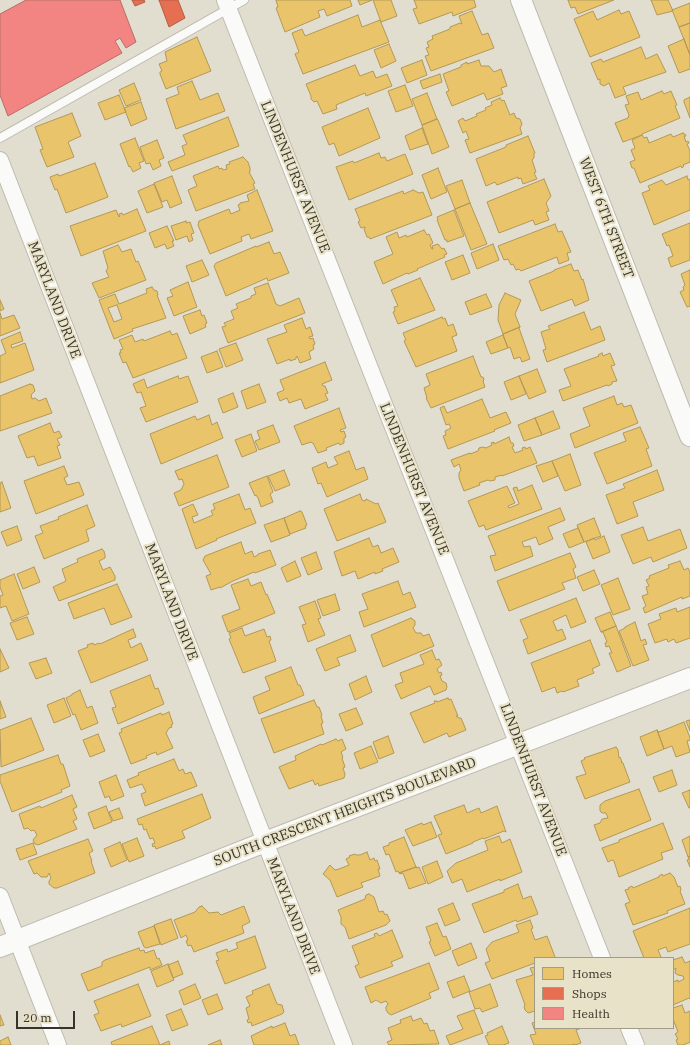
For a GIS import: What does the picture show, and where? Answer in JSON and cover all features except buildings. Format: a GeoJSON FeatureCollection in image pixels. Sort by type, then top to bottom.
{"type":"FeatureCollection","features":[{"type":"Feature","properties":{"kind":"street","name":"WEST 6TH STREET"},"geometry":{"type":"LineString","coordinates":[[521,0],[690,436]]}},
{"type":"Feature","properties":{"kind":"street","name":"LINDENHURST AVENUE"},"geometry":{"type":"LineString","coordinates":[[227,4],[602,957]]}},
{"type":"Feature","properties":{"kind":"street","name":"MARYLAND DRIVE"},"geometry":{"type":"LineString","coordinates":[[0,160],[344,1045]]}},
{"type":"Feature","properties":{"kind":"street","name":"SOUTH CRESCENT HEIGHTS BOULEVARD"},"geometry":{"type":"LineString","coordinates":[[9,944],[265,842],[690,678]]}},
{"type":"Feature","properties":{"kind":"street"},"geometry":{"type":"LineString","coordinates":[[0,896],[9,944],[58,1045]]}},
{"type":"Feature","properties":{"kind":"street"},"geometry":{"type":"LineString","coordinates":[[629,1029],[636,1045]]}},
{"type":"Feature","properties":{"kind":"lane"},"geometry":{"type":"LineString","coordinates":[[0,138],[227,4],[244,0]]}}]}
